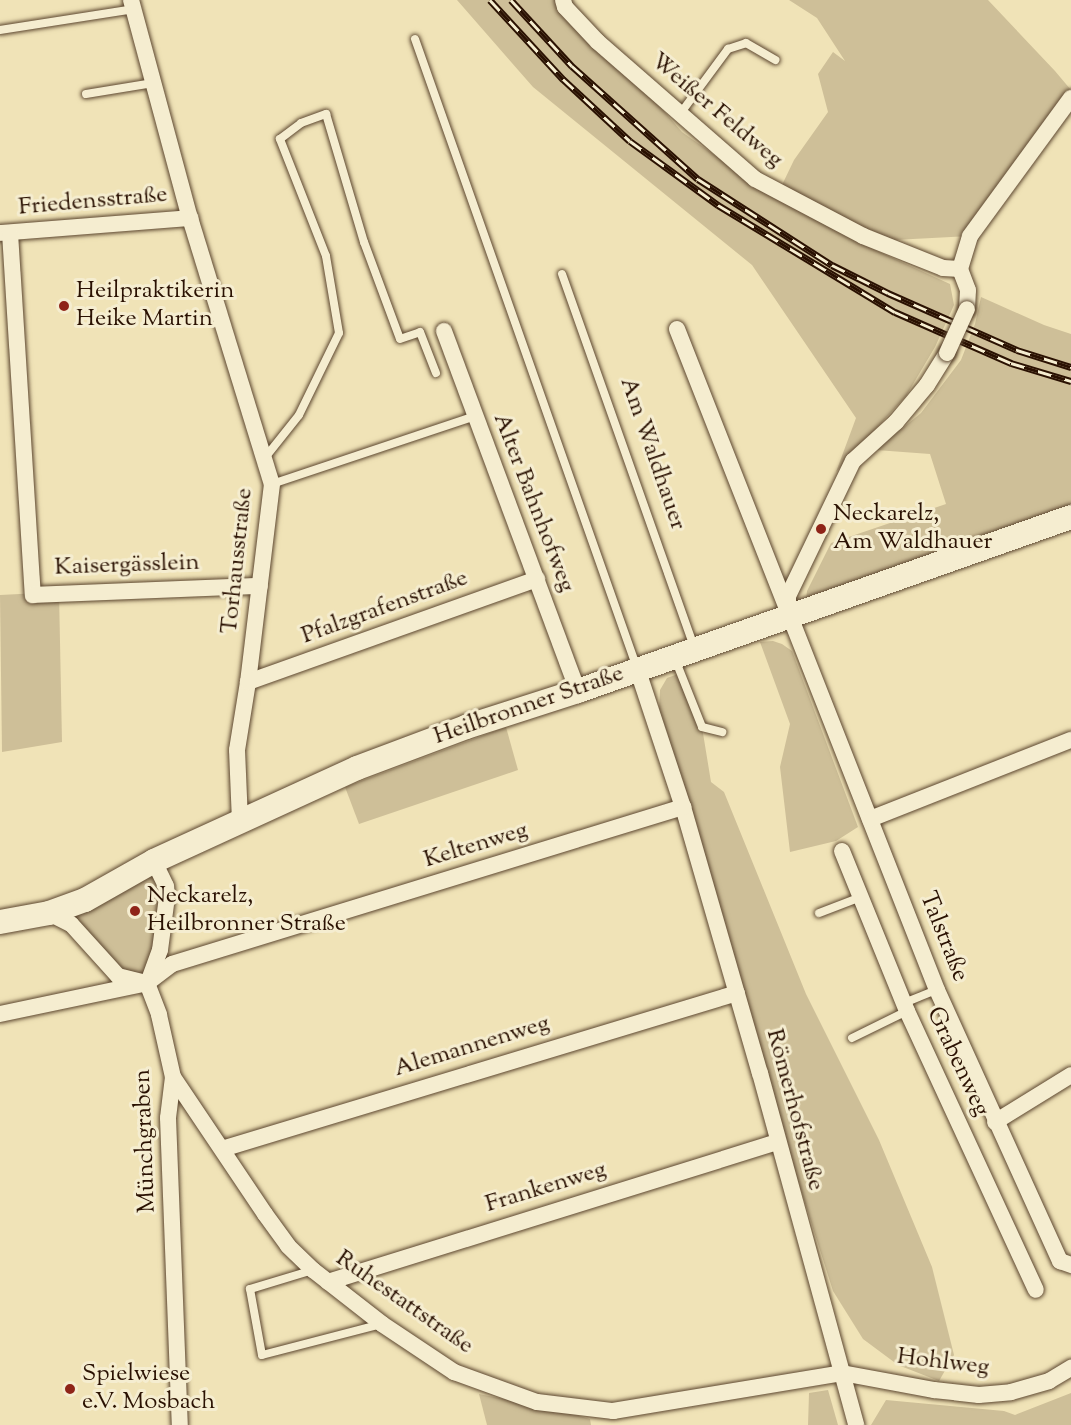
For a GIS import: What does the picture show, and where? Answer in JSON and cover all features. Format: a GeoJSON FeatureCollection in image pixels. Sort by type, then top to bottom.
{"type":"FeatureCollection","features":[{"type":"Feature","properties":{"kind":"street","name":"Weißer Feldweg"},"geometry":{"type":"LineString","coordinates":[[562,0],[565,7],[598,42],[755,179],[787,198],[863,236],[943,268],[960,269]]}},
{"type":"Feature","properties":{"kind":"street","name":"Torhausstraße"},"geometry":{"type":"LineString","coordinates":[[132,5],[190,218],[272,484],[248,682],[237,750],[240,822]]}},
{"type":"Feature","properties":{"kind":"street"},"geometry":{"type":"LineString","coordinates":[[788,615],[788,596],[853,461],[896,422],[927,385],[947,353],[967,309],[968,290],[960,269],[970,236],[1071,98]]}},
{"type":"Feature","properties":{"kind":"street","name":"Friedensstraße"},"geometry":{"type":"LineString","coordinates":[[5,233],[190,218]]}},
{"type":"Feature","properties":{"kind":"street","name":"Kaisergässlein"},"geometry":{"type":"LineString","coordinates":[[5,233],[33,595],[260,586]]}},
{"type":"Feature","properties":{"kind":"street"},"geometry":{"type":"LineString","coordinates":[[677,329],[788,615]]}},
{"type":"Feature","properties":{"kind":"street","name":"Alter Bahnhofweg"},"geometry":{"type":"LineString","coordinates":[[444,332],[578,691]]}},
{"type":"Feature","properties":{"kind":"street","name":"Heilbronner Straße"},"geometry":{"type":"LineString","coordinates":[[0,922],[49,913],[84,900],[154,861],[357,768],[466,727],[578,691],[637,668],[1071,517]]}},
{"type":"Feature","properties":{"kind":"street","name":"Pfalzgrafenstraße"},"geometry":{"type":"LineString","coordinates":[[248,682],[537,579]]}},
{"type":"Feature","properties":{"kind":"street","name":"Talstraße"},"geometry":{"type":"LineString","coordinates":[[788,615],[937,990],[1060,1261],[1071,1265]]}},
{"type":"Feature","properties":{"kind":"street"},"geometry":{"type":"LineString","coordinates":[[637,668],[683,807]]}},
{"type":"Feature","properties":{"kind":"street"},"geometry":{"type":"LineString","coordinates":[[870,819],[1071,740]]}},
{"type":"Feature","properties":{"kind":"street","name":"Keltenweg"},"geometry":{"type":"LineString","coordinates":[[147,983],[172,963],[683,807]]}},
{"type":"Feature","properties":{"kind":"street","name":"Römerhofstraße"},"geometry":{"type":"LineString","coordinates":[[683,807],[737,993],[856,1425]]}},
{"type":"Feature","properties":{"kind":"street","name":"Grabenweg"},"geometry":{"type":"LineString","coordinates":[[842,851],[905,1007],[1035,1290]]}},
{"type":"Feature","properties":{"kind":"street"},"geometry":{"type":"LineString","coordinates":[[147,983],[160,950],[167,907],[166,886],[154,861]]}},
{"type":"Feature","properties":{"kind":"street"},"geometry":{"type":"LineString","coordinates":[[49,913],[72,924],[118,976],[147,983]]}},
{"type":"Feature","properties":{"kind":"street"},"geometry":{"type":"LineString","coordinates":[[0,1014],[147,983]]}},
{"type":"Feature","properties":{"kind":"street","name":"Münchgraben"},"geometry":{"type":"LineString","coordinates":[[147,983],[159,1015],[172,1077],[168,1118],[180,1425]]}},
{"type":"Feature","properties":{"kind":"street","name":"Alemannenweg"},"geometry":{"type":"LineString","coordinates":[[222,1149],[737,993]]}},
{"type":"Feature","properties":{"kind":"street"},"geometry":{"type":"LineString","coordinates":[[995,1122],[1071,1075]]}},
{"type":"Feature","properties":{"kind":"street","name":"Ruhestattstraße"},"geometry":{"type":"LineString","coordinates":[[172,1077],[288,1246],[313,1270],[382,1324],[454,1372],[537,1402],[608,1418],[842,1373]]}},
{"type":"Feature","properties":{"kind":"street","name":"Frankenweg"},"geometry":{"type":"LineString","coordinates":[[328,1282],[777,1142]]}},
{"type":"Feature","properties":{"kind":"street","name":"Hohlweg"},"geometry":{"type":"LineString","coordinates":[[842,1373],[934,1390],[979,1395],[1020,1390],[1049,1381],[1071,1368]]}},
{"type":"Feature","properties":{"kind":"lane"},"geometry":{"type":"LineString","coordinates":[[0,30],[132,5]]}},
{"type":"Feature","properties":{"kind":"lane"},"geometry":{"type":"LineString","coordinates":[[415,39],[637,668]]}},
{"type":"Feature","properties":{"kind":"lane"},"geometry":{"type":"LineString","coordinates":[[679,114],[728,49],[746,43],[775,60]]}},
{"type":"Feature","properties":{"kind":"lane"},"geometry":{"type":"LineString","coordinates":[[86,94],[153,83]]}},
{"type":"Feature","properties":{"kind":"lane"},"geometry":{"type":"LineString","coordinates":[[264,459],[299,415],[339,333],[326,256],[280,139],[301,123],[326,114],[364,242],[400,339],[420,332],[436,373]]}},
{"type":"Feature","properties":{"kind":"lane","name":"Am Waldhauer"},"geometry":{"type":"LineString","coordinates":[[562,274],[684,653],[702,727],[722,732]]}},
{"type":"Feature","properties":{"kind":"lane"},"geometry":{"type":"LineString","coordinates":[[272,484],[475,416]]}},
{"type":"Feature","properties":{"kind":"lane"},"geometry":{"type":"LineString","coordinates":[[819,913],[861,897]]}},
{"type":"Feature","properties":{"kind":"lane"},"geometry":{"type":"LineString","coordinates":[[852,1038],[898,1018],[905,1007],[937,990]]}},
{"type":"Feature","properties":{"kind":"lane"},"geometry":{"type":"LineString","coordinates":[[313,1270],[250,1289],[262,1355],[382,1324]]}},
{"type":"Feature","properties":{"kind":"shaded area"},"geometry":{"type":"Polygon","coordinates":[[[457,0],[563,0],[601,39],[682,132],[751,181],[819,220],[875,250],[950,284],[954,305],[935,347],[906,396],[836,472],[856,418],[752,265],[533,87],[457,0]]]}},
{"type":"Feature","properties":{"kind":"shaded area"},"geometry":{"type":"Polygon","coordinates":[[[789,0],[988,0],[1055,71],[1071,90],[1071,98],[970,236],[894,240],[824,210],[782,185],[794,160],[828,112],[818,74],[833,52],[845,61],[817,18],[789,0]]]}},
{"type":"Feature","properties":{"kind":"shaded area"},"geometry":{"type":"Polygon","coordinates":[[[981,297],[1044,325],[1071,334],[1071,532],[1058,509],[806,600],[807,591],[831,543],[946,504],[930,454],[876,450],[921,413],[961,360],[975,324],[981,297]]]}},
{"type":"Feature","properties":{"kind":"shaded area"},"geometry":{"type":"Polygon","coordinates":[[[59,592],[62,742],[2,752],[0,595],[59,592]]]}},
{"type":"Feature","properties":{"kind":"shaded area"},"geometry":{"type":"Polygon","coordinates":[[[773,641],[792,651],[858,827],[836,841],[790,852],[780,767],[790,724],[760,642],[773,641]]]}},
{"type":"Feature","properties":{"kind":"shaded area"},"geometry":{"type":"Polygon","coordinates":[[[678,674],[702,727],[711,782],[724,792],[806,994],[879,1140],[932,1267],[954,1355],[939,1381],[898,1365],[863,1339],[833,1291],[785,1140],[659,710],[660,690],[667,678],[678,674]]]}},
{"type":"Feature","properties":{"kind":"shaded area"},"geometry":{"type":"Polygon","coordinates":[[[506,727],[518,770],[359,824],[345,787],[506,727]]]}},
{"type":"Feature","properties":{"kind":"shaded area"},"geometry":{"type":"Polygon","coordinates":[[[154,861],[166,886],[147,983],[118,976],[49,913],[154,861]]]}},
{"type":"Feature","properties":{"kind":"shaded area"},"geometry":{"type":"Polygon","coordinates":[[[828,1390],[838,1425],[808,1425],[809,1393],[828,1390]]]}},
{"type":"Feature","properties":{"kind":"shaded area"},"geometry":{"type":"Polygon","coordinates":[[[1071,1393],[1071,1425],[871,1425],[886,1400],[1004,1411],[1015,1415],[1071,1393]]]}},
{"type":"Feature","properties":{"kind":"shaded area"},"geometry":{"type":"Polygon","coordinates":[[[479,1394],[562,1411],[590,1419],[591,1425],[487,1425],[479,1394]]]}},
{"type":"Feature","properties":{"kind":"railway"},"geometry":{"type":"LineString","coordinates":[[490,0],[563,79],[630,141],[718,205],[895,312],[1011,363],[1071,381]]}},
{"type":"Feature","properties":{"kind":"railway"},"geometry":{"type":"LineString","coordinates":[[511,0],[572,66],[698,179],[832,265],[888,293],[1017,350],[1071,367]]}},
{"type":"Feature","properties":{"kind":"place","name":"Heilpraktikerin Heike Martin"},"geometry":{"type":"Point","coordinates":[64,306]}},
{"type":"Feature","properties":{"kind":"place","name":"Neckarelz, Am Waldhauer"},"geometry":{"type":"Point","coordinates":[821,529]}},
{"type":"Feature","properties":{"kind":"place","name":"Neckarelz, Heilbronner Straße"},"geometry":{"type":"Point","coordinates":[135,911]}},
{"type":"Feature","properties":{"kind":"place","name":"Spielwiese e.V. Mosbach"},"geometry":{"type":"Point","coordinates":[70,1389]}}]}
